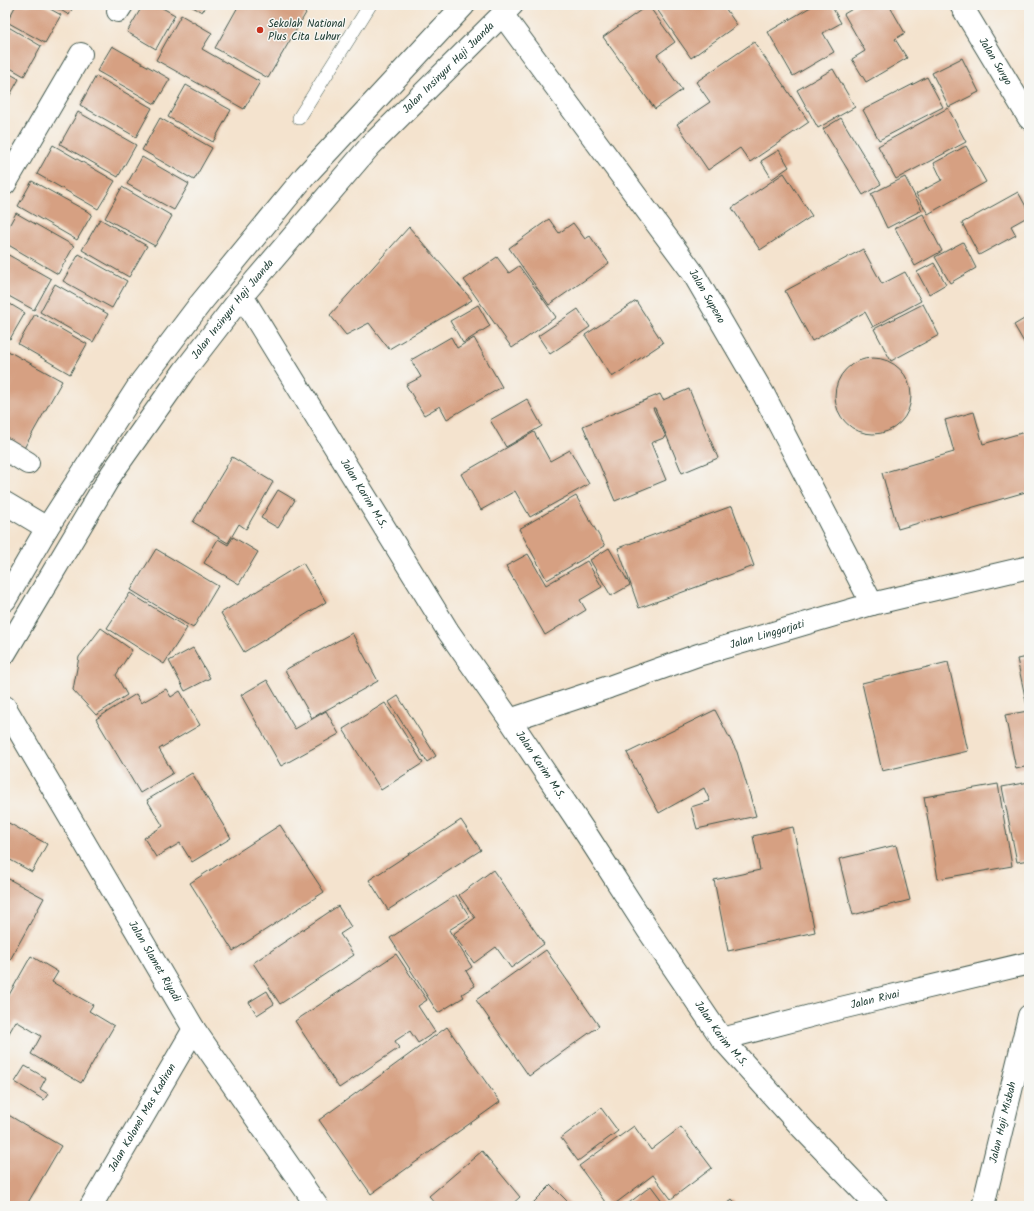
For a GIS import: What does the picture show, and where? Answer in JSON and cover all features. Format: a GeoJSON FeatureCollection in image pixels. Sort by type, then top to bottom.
{"type":"FeatureCollection","features":[{"type":"Feature","properties":{"kind":"street","name":"Jalan Suryo"},"geometry":{"type":"LineString","coordinates":[[961,5],[1029,118]]}},
{"type":"Feature","properties":{"kind":"street"},"geometry":{"type":"LineString","coordinates":[[5,600],[47,528],[141,382],[200,304],[305,176],[456,7]]}},
{"type":"Feature","properties":{"kind":"street","name":"Jalan Insinyur Haji Juanda"},"geometry":{"type":"LineString","coordinates":[[5,653],[112,473],[184,371],[242,296],[370,146],[507,10]]}},
{"type":"Feature","properties":{"kind":"street","name":"Jalan Supeno"},"geometry":{"type":"LineString","coordinates":[[507,10],[693,273],[764,395],[872,604]]}},
{"type":"Feature","properties":{"kind":"street"},"geometry":{"type":"LineString","coordinates":[[5,184],[80,54]]}},
{"type":"Feature","properties":{"kind":"street","name":"Jalan Karim M.S."},"geometry":{"type":"LineString","coordinates":[[242,296],[448,631],[510,720],[648,930],[722,1039],[876,1206]]}},
{"type":"Feature","properties":{"kind":"street"},"geometry":{"type":"LineString","coordinates":[[5,449],[28,463]]}},
{"type":"Feature","properties":{"kind":"street"},"geometry":{"type":"LineString","coordinates":[[5,503],[47,528]]}},
{"type":"Feature","properties":{"kind":"street","name":"Jalan Linggarjati"},"geometry":{"type":"LineString","coordinates":[[510,720],[609,687],[698,654],[872,604],[1029,567]]}},
{"type":"Feature","properties":{"kind":"street","name":"Jalan Slamet Riyadi"},"geometry":{"type":"LineString","coordinates":[[5,708],[194,1029],[313,1205]]}},
{"type":"Feature","properties":{"kind":"street","name":"Jalan Rivai"},"geometry":{"type":"LineString","coordinates":[[722,1039],[848,1006],[1029,963]]}},
{"type":"Feature","properties":{"kind":"street","name":"Jalan Haji Misbah"},"geometry":{"type":"LineString","coordinates":[[983,1206],[1029,1016]]}},
{"type":"Feature","properties":{"kind":"street","name":"Jalan Kolonel Mas Kadiran"},"geometry":{"type":"LineString","coordinates":[[91,1206],[194,1029]]}},
{"type":"Feature","properties":{"kind":"lane"},"geometry":{"type":"LineString","coordinates":[[299,118],[370,5]]}},
{"type":"Feature","properties":{"kind":"building"},"geometry":{"type":"Polygon","coordinates":[[[5,5],[10,5],[5,15],[5,5]]]}},
{"type":"Feature","properties":{"kind":"building"},"geometry":{"type":"Polygon","coordinates":[[[16,5],[43,5],[61,15],[45,43],[7,22],[16,5]]]}},
{"type":"Feature","properties":{"kind":"building"},"geometry":{"type":"Polygon","coordinates":[[[52,5],[74,5],[69,15],[52,5]]]}},
{"type":"Feature","properties":{"kind":"building"},"geometry":{"type":"Polygon","coordinates":[[[143,5],[157,5],[175,15],[156,49],[127,32],[143,5]]]}},
{"type":"Feature","properties":{"kind":"building"},"geometry":{"type":"Polygon","coordinates":[[[189,5],[206,5],[202,12],[189,5]]]}},
{"type":"Feature","properties":{"kind":"building","name":"Sekolah National Plus Cita Luhur"},"geometry":{"type":"Polygon","coordinates":[[[239,5],[292,5],[306,13],[268,78],[215,48],[239,5]]]}},
{"type":"Feature","properties":{"kind":"building"},"geometry":{"type":"Polygon","coordinates":[[[648,5],[675,42],[657,55],[682,90],[655,109],[603,37],[648,5]]]}},
{"type":"Feature","properties":{"kind":"building"},"geometry":{"type":"Polygon","coordinates":[[[654,5],[723,5],[737,25],[691,58],[654,5]]]}},
{"type":"Feature","properties":{"kind":"building"},"geometry":{"type":"Polygon","coordinates":[[[814,5],[831,5],[841,23],[823,33],[834,52],[793,76],[768,32],[814,5]]]}},
{"type":"Feature","properties":{"kind":"building"},"geometry":{"type":"Polygon","coordinates":[[[859,5],[889,5],[905,33],[895,39],[907,58],[866,82],[852,59],[865,51],[844,14],[859,5]]]}},
{"type":"Feature","properties":{"kind":"building"},"geometry":{"type":"Polygon","coordinates":[[[181,15],[212,33],[202,49],[260,82],[244,109],[156,60],[181,15]]]}},
{"type":"Feature","properties":{"kind":"building"},"geometry":{"type":"Polygon","coordinates":[[[5,25],[41,46],[24,76],[5,65],[5,25]]]}},
{"type":"Feature","properties":{"kind":"building"},"geometry":{"type":"Polygon","coordinates":[[[754,42],[809,122],[750,162],[740,148],[708,170],[677,124],[710,102],[696,82],[754,42]]]}},
{"type":"Feature","properties":{"kind":"building"},"geometry":{"type":"Polygon","coordinates":[[[112,46],[170,79],[155,104],[97,71],[112,46]]]}},
{"type":"Feature","properties":{"kind":"building"},"geometry":{"type":"Polygon","coordinates":[[[962,58],[979,92],[949,107],[932,73],[962,58]]]}},
{"type":"Feature","properties":{"kind":"building"},"geometry":{"type":"Polygon","coordinates":[[[833,69],[855,107],[818,128],[797,90],[833,69]]]}},
{"type":"Feature","properties":{"kind":"building"},"geometry":{"type":"Polygon","coordinates":[[[5,71],[19,79],[5,104],[5,71]]]}},
{"type":"Feature","properties":{"kind":"building"},"geometry":{"type":"Polygon","coordinates":[[[96,76],[152,108],[136,137],[80,105],[96,76]]]}},
{"type":"Feature","properties":{"kind":"building"},"geometry":{"type":"Polygon","coordinates":[[[927,77],[943,107],[879,140],[863,110],[927,77]]]}},
{"type":"Feature","properties":{"kind":"building"},"geometry":{"type":"Polygon","coordinates":[[[186,85],[231,110],[213,142],[168,117],[186,85]]]}},
{"type":"Feature","properties":{"kind":"building"},"geometry":{"type":"Polygon","coordinates":[[[948,108],[966,142],[896,179],[878,146],[948,108]]]}},
{"type":"Feature","properties":{"kind":"building"},"geometry":{"type":"Polygon","coordinates":[[[78,112],[136,145],[118,177],[60,144],[78,112]]]}},
{"type":"Feature","properties":{"kind":"building"},"geometry":{"type":"Polygon","coordinates":[[[160,118],[212,148],[194,180],[142,150],[160,118]]]}},
{"type":"Feature","properties":{"kind":"building"},"geometry":{"type":"Polygon","coordinates":[[[841,118],[881,184],[863,195],[823,129],[841,118]]]}},
{"type":"Feature","properties":{"kind":"building"},"geometry":{"type":"Polygon","coordinates":[[[53,145],[115,181],[98,209],[37,174],[53,145]]]}},
{"type":"Feature","properties":{"kind":"building"},"geometry":{"type":"Polygon","coordinates":[[[966,146],[986,182],[928,214],[916,194],[942,180],[934,163],[966,146]]]}},
{"type":"Feature","properties":{"kind":"building"},"geometry":{"type":"Polygon","coordinates":[[[779,150],[789,167],[772,179],[761,161],[779,150]]]}},
{"type":"Feature","properties":{"kind":"building"},"geometry":{"type":"Polygon","coordinates":[[[142,157],[189,184],[174,210],[127,184],[142,157]]]}},
{"type":"Feature","properties":{"kind":"building"},"geometry":{"type":"Polygon","coordinates":[[[784,173],[812,216],[760,250],[732,208],[784,173]]]}},
{"type":"Feature","properties":{"kind":"building"},"geometry":{"type":"Polygon","coordinates":[[[905,177],[922,210],[887,228],[871,194],[905,177]]]}},
{"type":"Feature","properties":{"kind":"building"},"geometry":{"type":"Polygon","coordinates":[[[32,181],[92,214],[77,240],[18,206],[32,181]]]}},
{"type":"Feature","properties":{"kind":"building"},"geometry":{"type":"Polygon","coordinates":[[[122,187],[172,216],[155,246],[105,218],[122,187]]]}},
{"type":"Feature","properties":{"kind":"building"},"geometry":{"type":"Polygon","coordinates":[[[1018,192],[1029,212],[1029,216],[1011,226],[1016,235],[979,255],[962,223],[1018,192]]]}},
{"type":"Feature","properties":{"kind":"building"},"geometry":{"type":"Polygon","coordinates":[[[16,213],[74,246],[58,274],[5,243],[5,233],[16,213]]]}},
{"type":"Feature","properties":{"kind":"building"},"geometry":{"type":"Polygon","coordinates":[[[923,214],[942,251],[915,266],[895,228],[923,214]]]}},
{"type":"Feature","properties":{"kind":"building"},"geometry":{"type":"Polygon","coordinates":[[[100,219],[147,246],[129,277],[82,250],[100,219]]]}},
{"type":"Feature","properties":{"kind":"building"},"geometry":{"type":"Polygon","coordinates":[[[549,219],[559,233],[573,223],[585,239],[590,236],[609,263],[549,305],[509,248],[549,219]]]}},
{"type":"Feature","properties":{"kind":"building"},"geometry":{"type":"Polygon","coordinates":[[[409,227],[472,300],[389,349],[369,323],[346,335],[330,315],[409,227]]]}},
{"type":"Feature","properties":{"kind":"building"},"geometry":{"type":"Polygon","coordinates":[[[963,242],[976,268],[950,283],[935,257],[963,242]]]}},
{"type":"Feature","properties":{"kind":"building"},"geometry":{"type":"Polygon","coordinates":[[[863,249],[882,284],[905,272],[921,301],[873,327],[865,312],[812,341],[785,291],[863,249]]]}},
{"type":"Feature","properties":{"kind":"building"},"geometry":{"type":"Polygon","coordinates":[[[5,253],[51,279],[34,310],[5,294],[5,253]]]}},
{"type":"Feature","properties":{"kind":"building"},"geometry":{"type":"Polygon","coordinates":[[[79,254],[127,281],[112,308],[63,281],[79,254]]]}},
{"type":"Feature","properties":{"kind":"building"},"geometry":{"type":"Polygon","coordinates":[[[497,257],[509,273],[519,266],[556,317],[512,348],[464,280],[497,257]]]}},
{"type":"Feature","properties":{"kind":"building"},"geometry":{"type":"Polygon","coordinates":[[[934,263],[946,284],[929,294],[917,272],[934,263]]]}},
{"type":"Feature","properties":{"kind":"building"},"geometry":{"type":"Polygon","coordinates":[[[55,284],[108,314],[93,342],[40,312],[55,284]]]}},
{"type":"Feature","properties":{"kind":"building"},"geometry":{"type":"Polygon","coordinates":[[[5,301],[25,313],[10,339],[5,336],[5,301]]]}},
{"type":"Feature","properties":{"kind":"building"},"geometry":{"type":"Polygon","coordinates":[[[636,301],[663,343],[612,377],[585,335],[636,301]]]}},
{"type":"Feature","properties":{"kind":"building"},"geometry":{"type":"Polygon","coordinates":[[[923,304],[939,335],[891,361],[874,329],[923,304]]]}},
{"type":"Feature","properties":{"kind":"building"},"geometry":{"type":"Polygon","coordinates":[[[478,305],[490,326],[463,343],[450,321],[478,305]]]}},
{"type":"Feature","properties":{"kind":"building"},"geometry":{"type":"Polygon","coordinates":[[[578,309],[590,327],[550,354],[538,336],[578,309]]]}},
{"type":"Feature","properties":{"kind":"building"},"geometry":{"type":"Polygon","coordinates":[[[35,314],[87,344],[70,374],[18,344],[35,314]]]}},
{"type":"Feature","properties":{"kind":"building"},"geometry":{"type":"Polygon","coordinates":[[[1029,316],[1029,351],[1014,325],[1029,316]]]}},
{"type":"Feature","properties":{"kind":"building"},"geometry":{"type":"Polygon","coordinates":[[[451,337],[457,348],[474,338],[502,387],[447,419],[440,406],[424,415],[406,385],[421,377],[411,360],[451,337]]]}},
{"type":"Feature","properties":{"kind":"building"},"geometry":{"type":"Polygon","coordinates":[[[8,351],[62,381],[23,450],[5,439],[5,357],[8,351]]]}},
{"type":"Feature","properties":{"kind":"building"},"geometry":{"type":"Polygon","coordinates":[[[873,358],[887,361],[900,369],[908,382],[911,396],[908,410],[900,423],[887,431],[873,434],[859,431],[846,423],[838,410],[835,396],[838,382],[846,369],[859,361],[873,358]]]}},
{"type":"Feature","properties":{"kind":"building"},"geometry":{"type":"Polygon","coordinates":[[[689,389],[718,458],[682,473],[655,408],[653,408],[666,437],[651,443],[666,480],[615,501],[583,426],[660,394],[663,400],[689,389]]]}},
{"type":"Feature","properties":{"kind":"building"},"geometry":{"type":"Polygon","coordinates":[[[527,399],[542,426],[506,447],[490,420],[527,399]]]}},
{"type":"Feature","properties":{"kind":"building"},"geometry":{"type":"Polygon","coordinates":[[[974,412],[983,444],[1025,432],[1029,446],[1029,491],[898,529],[882,473],[954,452],[945,420],[974,412]]]}},
{"type":"Feature","properties":{"kind":"building"},"geometry":{"type":"Polygon","coordinates":[[[534,432],[550,461],[570,450],[589,484],[530,517],[515,491],[481,510],[461,474],[534,432]]]}},
{"type":"Feature","properties":{"kind":"building"},"geometry":{"type":"Polygon","coordinates":[[[232,457],[273,482],[246,529],[239,524],[228,543],[193,522],[232,457]]]}},
{"type":"Feature","properties":{"kind":"building"},"geometry":{"type":"Polygon","coordinates":[[[278,490],[295,500],[278,528],[261,518],[278,490]]]}},
{"type":"Feature","properties":{"kind":"building"},"geometry":{"type":"Polygon","coordinates":[[[576,496],[605,546],[547,580],[519,529],[576,496]]]}},
{"type":"Feature","properties":{"kind":"building"},"geometry":{"type":"Polygon","coordinates":[[[732,506],[754,566],[639,608],[618,548],[732,506]]]}},
{"type":"Feature","properties":{"kind":"building"},"geometry":{"type":"Polygon","coordinates":[[[233,537],[258,552],[239,584],[204,563],[218,539],[228,545],[233,537]]]}},
{"type":"Feature","properties":{"kind":"building"},"geometry":{"type":"Polygon","coordinates":[[[609,548],[630,585],[611,596],[590,560],[609,548]]]}},
{"type":"Feature","properties":{"kind":"building"},"geometry":{"type":"Polygon","coordinates":[[[156,549],[218,586],[193,628],[131,590],[156,549]]]}},
{"type":"Feature","properties":{"kind":"building"},"geometry":{"type":"Polygon","coordinates":[[[528,554],[546,585],[587,561],[602,587],[580,600],[586,610],[545,635],[506,566],[528,554]]]}},
{"type":"Feature","properties":{"kind":"building"},"geometry":{"type":"Polygon","coordinates":[[[303,563],[326,602],[244,652],[221,613],[303,563]]]}},
{"type":"Feature","properties":{"kind":"building"},"geometry":{"type":"Polygon","coordinates":[[[130,593],[187,628],[164,664],[107,628],[130,593]]]}},
{"type":"Feature","properties":{"kind":"building"},"geometry":{"type":"Polygon","coordinates":[[[101,628],[132,650],[116,675],[127,695],[96,715],[73,690],[79,657],[101,628]]]}},
{"type":"Feature","properties":{"kind":"building"},"geometry":{"type":"Polygon","coordinates":[[[352,633],[378,681],[312,718],[285,670],[352,633]]]}},
{"type":"Feature","properties":{"kind":"building"},"geometry":{"type":"Polygon","coordinates":[[[193,648],[210,678],[185,691],[169,661],[193,648]]]}},
{"type":"Feature","properties":{"kind":"building"},"geometry":{"type":"Polygon","coordinates":[[[1029,657],[1029,766],[1016,769],[1005,715],[1028,711],[1017,659],[1029,657]]]}},
{"type":"Feature","properties":{"kind":"building"},"geometry":{"type":"Polygon","coordinates":[[[948,662],[968,751],[882,771],[862,683],[948,662]]]}},
{"type":"Feature","properties":{"kind":"building"},"geometry":{"type":"Polygon","coordinates":[[[267,680],[295,729],[326,711],[339,734],[281,766],[241,695],[267,680]]]}},
{"type":"Feature","properties":{"kind":"building"},"geometry":{"type":"Polygon","coordinates":[[[166,689],[171,697],[180,691],[200,725],[159,749],[173,773],[140,793],[96,719],[136,694],[141,703],[166,689]]]}},
{"type":"Feature","properties":{"kind":"building"},"geometry":{"type":"Polygon","coordinates":[[[398,696],[436,756],[427,762],[389,702],[398,696]]]}},
{"type":"Feature","properties":{"kind":"building"},"geometry":{"type":"Polygon","coordinates":[[[385,703],[423,763],[381,790],[343,729],[385,703]]]}},
{"type":"Feature","properties":{"kind":"building"},"geometry":{"type":"Polygon","coordinates":[[[715,710],[737,752],[756,816],[697,829],[691,807],[710,801],[704,788],[659,813],[627,753],[715,710]]]}},
{"type":"Feature","properties":{"kind":"building"},"geometry":{"type":"Polygon","coordinates":[[[192,773],[231,838],[192,862],[180,843],[156,857],[144,838],[163,826],[147,800],[192,773]]]}},
{"type":"Feature","properties":{"kind":"building"},"geometry":{"type":"Polygon","coordinates":[[[1029,782],[1029,860],[1017,862],[1002,787],[1029,782]]]}},
{"type":"Feature","properties":{"kind":"building"},"geometry":{"type":"Polygon","coordinates":[[[998,784],[1012,866],[938,879],[924,797],[998,784]]]}},
{"type":"Feature","properties":{"kind":"building"},"geometry":{"type":"Polygon","coordinates":[[[461,820],[481,850],[388,910],[369,880],[461,820]]]}},
{"type":"Feature","properties":{"kind":"building"},"geometry":{"type":"Polygon","coordinates":[[[5,821],[47,844],[32,872],[5,857],[5,821]]]}},
{"type":"Feature","properties":{"kind":"building"},"geometry":{"type":"Polygon","coordinates":[[[280,825],[324,892],[233,951],[190,883],[280,825]]]}},
{"type":"Feature","properties":{"kind":"building"},"geometry":{"type":"Polygon","coordinates":[[[793,827],[815,932],[728,951],[714,880],[760,870],[753,836],[793,827]]]}},
{"type":"Feature","properties":{"kind":"building"},"geometry":{"type":"Polygon","coordinates":[[[896,845],[910,900],[853,915],[839,859],[896,845]]]}},
{"type":"Feature","properties":{"kind":"building"},"geometry":{"type":"Polygon","coordinates":[[[493,870],[544,944],[511,968],[496,947],[474,963],[453,934],[475,918],[459,895],[493,870]]]}},
{"type":"Feature","properties":{"kind":"building"},"geometry":{"type":"Polygon","coordinates":[[[5,877],[44,898],[10,960],[5,957],[5,877]]]}},
{"type":"Feature","properties":{"kind":"building"},"geometry":{"type":"Polygon","coordinates":[[[456,895],[470,917],[449,930],[472,967],[466,971],[475,986],[462,994],[464,997],[438,1013],[390,938],[456,895]]]}},
{"type":"Feature","properties":{"kind":"building"},"geometry":{"type":"Polygon","coordinates":[[[338,906],[351,927],[340,934],[354,955],[280,1004],[253,963],[338,906]]]}},
{"type":"Feature","properties":{"kind":"building"},"geometry":{"type":"Polygon","coordinates":[[[546,950],[599,1026],[529,1076],[476,1000],[546,950]]]}},
{"type":"Feature","properties":{"kind":"building"},"geometry":{"type":"Polygon","coordinates":[[[396,954],[427,1000],[418,1006],[435,1032],[418,1043],[410,1031],[395,1041],[399,1048],[339,1088],[295,1021],[396,954]]]}},
{"type":"Feature","properties":{"kind":"building"},"geometry":{"type":"Polygon","coordinates":[[[31,956],[58,972],[52,982],[93,1005],[89,1011],[114,1026],[81,1083],[31,1054],[41,1036],[16,1021],[5,1040],[5,1002],[31,956]]]}},
{"type":"Feature","properties":{"kind":"building"},"geometry":{"type":"Polygon","coordinates":[[[267,991],[274,1004],[257,1015],[249,1002],[267,991]]]}},
{"type":"Feature","properties":{"kind":"building"},"geometry":{"type":"Polygon","coordinates":[[[447,1027],[500,1102],[371,1194],[319,1120],[447,1027]]]}},
{"type":"Feature","properties":{"kind":"building"},"geometry":{"type":"Polygon","coordinates":[[[25,1066],[46,1078],[40,1089],[48,1094],[44,1100],[15,1082],[25,1066]]]}},
{"type":"Feature","properties":{"kind":"building"},"geometry":{"type":"Polygon","coordinates":[[[601,1108],[618,1131],[578,1161],[561,1138],[601,1108]]]}},
{"type":"Feature","properties":{"kind":"building"},"geometry":{"type":"Polygon","coordinates":[[[5,1113],[61,1146],[26,1206],[5,1206],[5,1113]]]}},
{"type":"Feature","properties":{"kind":"building"},"geometry":{"type":"Polygon","coordinates":[[[634,1126],[651,1150],[681,1127],[712,1168],[671,1199],[653,1175],[612,1206],[608,1206],[579,1166],[634,1126]]]}},
{"type":"Feature","properties":{"kind":"building"},"geometry":{"type":"Polygon","coordinates":[[[482,1151],[520,1197],[510,1206],[438,1206],[429,1196],[482,1151]]]}},
{"type":"Feature","properties":{"kind":"building"},"geometry":{"type":"Polygon","coordinates":[[[551,1185],[572,1206],[530,1206],[551,1185]]]}},
{"type":"Feature","properties":{"kind":"building"},"geometry":{"type":"Polygon","coordinates":[[[651,1186],[666,1206],[625,1206],[651,1186]]]}},
{"type":"Feature","properties":{"kind":"building"},"geometry":{"type":"Polygon","coordinates":[[[732,1199],[738,1206],[724,1206],[732,1199]]]}},
{"type":"Feature","properties":{"kind":"place","name":"Sekolah National Plus Cita Luhur"},"geometry":{"type":"Point","coordinates":[260,30]}}]}
